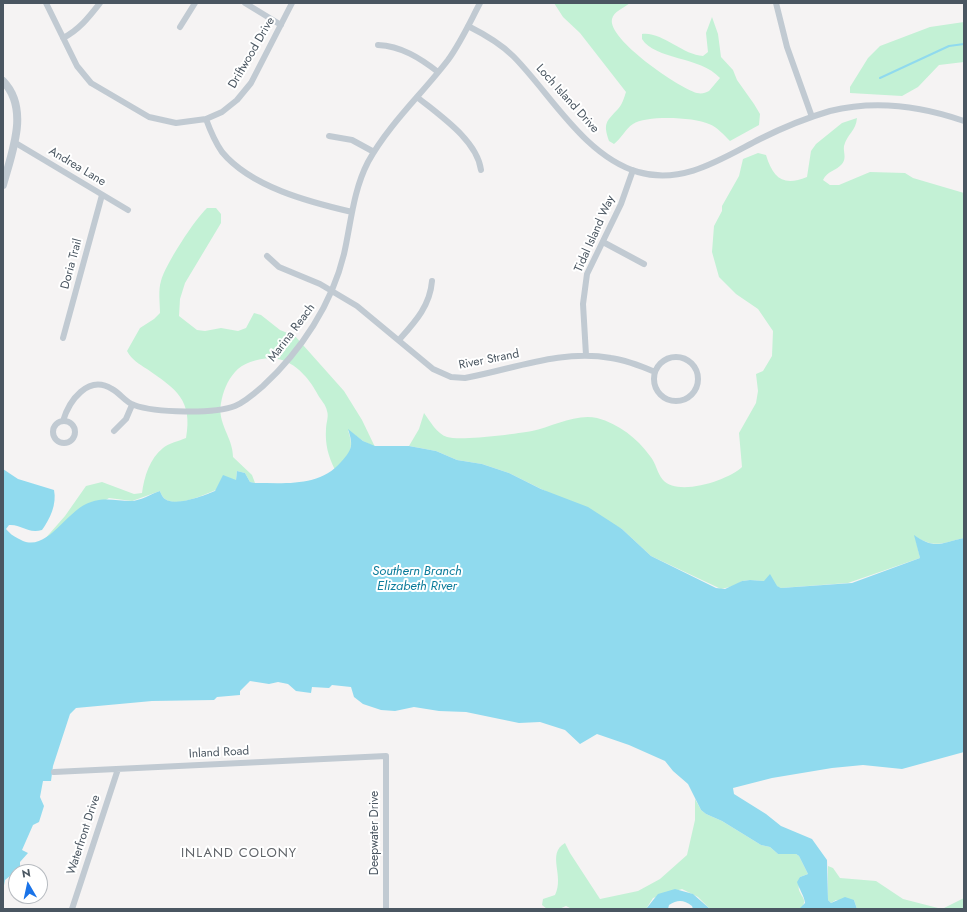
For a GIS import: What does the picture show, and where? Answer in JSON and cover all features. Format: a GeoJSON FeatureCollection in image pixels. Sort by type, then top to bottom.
{"type":"FeatureCollection","features":[{"type":"Feature","properties":{"kind":"street","name":"Driftwood Drive"},"geometry":{"type":"LineString","coordinates":[[46,3],[76,66],[83,75],[97,87],[137,110],[167,122],[186,122],[206,119],[230,106],[243,93],[250,83],[292,3]]}},
{"type":"Feature","properties":{"kind":"street"},"geometry":{"type":"LineString","coordinates":[[63,38],[83,24],[100,3]]}},
{"type":"Feature","properties":{"kind":"street"},"geometry":{"type":"LineString","coordinates":[[180,27],[194,3]]}},
{"type":"Feature","properties":{"kind":"street"},"geometry":{"type":"LineString","coordinates":[[245,3],[281,25]]}},
{"type":"Feature","properties":{"kind":"street","name":"Marina Reach"},"geometry":{"type":"LineString","coordinates":[[64,421],[67,407],[76,395],[87,388],[94,386],[102,385],[110,387],[132,405],[153,409],[187,411],[214,410],[237,406],[275,374],[324,310],[344,254],[352,212],[362,175],[374,152],[456,48],[480,3]]}},
{"type":"Feature","properties":{"kind":"street"},"geometry":{"type":"LineString","coordinates":[[776,3],[787,47],[812,117]]}},
{"type":"Feature","properties":{"kind":"street","name":"Loch Island Drive"},"geometry":{"type":"LineString","coordinates":[[468,26],[490,37],[513,56],[566,119],[600,151],[621,166],[653,175],[667,176],[687,173],[709,165],[775,132],[812,117],[844,108],[871,105],[918,109],[964,121]]}},
{"type":"Feature","properties":{"kind":"street"},"geometry":{"type":"LineString","coordinates":[[378,45],[391,46],[404,50],[438,72]]}},
{"type":"Feature","properties":{"kind":"street"},"geometry":{"type":"LineString","coordinates":[[3,81],[11,92],[17,110],[18,121],[3,185]]}},
{"type":"Feature","properties":{"kind":"street"},"geometry":{"type":"LineString","coordinates":[[417,97],[446,121],[472,146],[478,158],[481,170]]}},
{"type":"Feature","properties":{"kind":"street"},"geometry":{"type":"LineString","coordinates":[[206,119],[212,135],[222,152],[243,170],[303,199],[352,212]]}},
{"type":"Feature","properties":{"kind":"street"},"geometry":{"type":"LineString","coordinates":[[329,136],[352,140],[374,152]]}},
{"type":"Feature","properties":{"kind":"street","name":"Andrea Lane"},"geometry":{"type":"LineString","coordinates":[[14,142],[128,210]]}},
{"type":"Feature","properties":{"kind":"street","name":"Tidal Island Way"},"geometry":{"type":"LineString","coordinates":[[586,356],[584,293],[587,274],[621,204],[633,170]]}},
{"type":"Feature","properties":{"kind":"street","name":"Doria Trail"},"geometry":{"type":"LineString","coordinates":[[64,338],[102,195]]}},
{"type":"Feature","properties":{"kind":"street"},"geometry":{"type":"LineString","coordinates":[[603,242],[644,264]]}},
{"type":"Feature","properties":{"kind":"street","name":"River Strand"},"geometry":{"type":"LineString","coordinates":[[267,256],[279,267],[332,291],[370,316],[433,369],[456,378],[482,375],[565,356],[612,358],[655,372]]}},
{"type":"Feature","properties":{"kind":"street"},"geometry":{"type":"LineString","coordinates":[[399,340],[425,307],[430,296],[432,281]]}},
{"type":"Feature","properties":{"kind":"street"},"geometry":{"type":"LineString","coordinates":[[666,359],[683,359],[688,361],[696,370],[696,387],[690,396],[684,399],[679,401],[668,400],[659,393],[656,388],[654,383],[655,372],[658,366],[666,359]]}},
{"type":"Feature","properties":{"kind":"street"},"geometry":{"type":"LineString","coordinates":[[114,431],[126,419],[132,405]]}},
{"type":"Feature","properties":{"kind":"street","name":"Inland Road"},"geometry":{"type":"LineString","coordinates":[[54,772],[386,756]]}},
{"type":"Feature","properties":{"kind":"street","name":"Deepwater Drive"},"geometry":{"type":"LineString","coordinates":[[386,756],[386,909]]}},
{"type":"Feature","properties":{"kind":"street","name":"Waterfront Drive"},"geometry":{"type":"LineString","coordinates":[[72,909],[118,769]]}},
{"type":"Feature","properties":{"kind":"green space"},"geometry":{"type":"Polygon","coordinates":[[[554,3],[630,3],[613,16],[613,28],[632,50],[646,62],[675,82],[697,93],[709,91],[720,78],[701,66],[667,55],[648,46],[642,39],[642,34],[657,36],[688,52],[703,56],[708,52],[706,33],[712,17],[718,34],[721,57],[733,70],[737,80],[760,114],[759,125],[730,141],[715,127],[702,122],[670,118],[648,119],[633,124],[614,144],[609,141],[606,126],[608,120],[621,106],[626,92],[580,33],[563,17],[554,3]]]}},
{"type":"Feature","properties":{"kind":"green space"},"geometry":{"type":"Polygon","coordinates":[[[964,22],[964,62],[939,65],[918,87],[902,96],[850,93],[850,87],[868,58],[880,46],[930,27],[964,22]]]}},
{"type":"Feature","properties":{"kind":"green space"},"geometry":{"type":"Polygon","coordinates":[[[857,118],[855,126],[845,142],[845,157],[842,164],[827,175],[823,180],[830,185],[839,185],[870,172],[905,173],[913,178],[964,193],[964,538],[933,544],[915,536],[920,558],[848,583],[781,588],[764,581],[750,580],[742,581],[734,586],[721,589],[651,556],[622,529],[509,473],[482,464],[457,460],[436,451],[409,446],[419,429],[424,413],[440,433],[447,437],[454,438],[489,437],[532,431],[564,421],[581,417],[589,417],[597,418],[613,424],[627,432],[645,449],[663,480],[670,485],[691,487],[703,485],[726,477],[742,467],[739,433],[756,403],[758,391],[756,374],[763,371],[772,356],[773,331],[758,309],[736,294],[719,277],[712,252],[714,226],[722,211],[722,206],[739,176],[743,159],[758,153],[766,155],[772,170],[776,175],[785,180],[799,180],[807,177],[811,151],[816,144],[842,123],[857,118]]]}},
{"type":"Feature","properties":{"kind":"green space"},"geometry":{"type":"Polygon","coordinates":[[[207,208],[216,208],[221,214],[221,223],[185,283],[180,299],[179,316],[197,330],[205,331],[221,328],[238,331],[246,328],[254,313],[261,315],[280,330],[295,336],[344,391],[362,420],[375,447],[363,441],[348,430],[351,448],[347,456],[335,470],[330,460],[327,445],[326,429],[328,415],[325,405],[312,384],[299,370],[288,362],[270,358],[257,360],[239,368],[232,375],[224,391],[220,411],[223,424],[231,443],[233,457],[252,475],[255,483],[250,482],[245,473],[237,471],[236,480],[190,500],[171,502],[162,496],[160,491],[132,501],[109,498],[43,541],[65,516],[86,486],[102,482],[134,494],[142,493],[146,474],[151,462],[158,452],[171,443],[186,438],[188,425],[187,414],[180,397],[166,383],[136,362],[127,351],[140,328],[160,313],[159,297],[161,281],[168,264],[195,222],[207,208]]]}},
{"type":"Feature","properties":{"kind":"green space"},"geometry":{"type":"Polygon","coordinates":[[[695,799],[701,810],[706,814],[722,821],[761,845],[770,847],[778,854],[796,854],[799,856],[808,874],[800,877],[799,890],[804,899],[802,908],[710,909],[698,897],[682,889],[653,898],[646,909],[572,909],[566,906],[559,909],[547,909],[542,905],[543,899],[555,895],[558,888],[556,859],[557,853],[565,843],[600,899],[638,891],[660,879],[687,855],[695,820],[695,799]]]}},
{"type":"Feature","properties":{"kind":"green space"},"geometry":{"type":"Polygon","coordinates":[[[828,866],[833,868],[840,878],[876,881],[903,899],[938,908],[944,908],[964,898],[964,909],[857,909],[854,900],[836,900],[831,903],[828,900],[828,866]]]}},
{"type":"Feature","properties":{"kind":"water","name":"Southern Branch Elizabeth River"},"geometry":{"type":"Polygon","coordinates":[[[348,429],[363,441],[375,446],[409,446],[436,451],[457,460],[482,464],[509,473],[541,489],[588,507],[622,529],[651,556],[716,588],[725,589],[742,581],[764,581],[770,574],[777,586],[781,588],[852,583],[920,558],[914,535],[921,540],[933,544],[964,538],[964,752],[902,769],[863,765],[832,768],[772,778],[733,788],[734,794],[766,814],[781,826],[812,839],[827,860],[828,900],[831,903],[845,897],[854,900],[857,909],[799,909],[805,903],[804,897],[797,882],[800,877],[808,874],[799,856],[796,854],[778,854],[770,847],[761,845],[722,821],[706,814],[701,810],[688,784],[673,771],[665,761],[629,745],[597,734],[580,744],[565,730],[540,722],[519,723],[466,712],[439,711],[414,707],[395,711],[381,710],[363,704],[354,697],[351,687],[332,685],[329,688],[312,687],[311,693],[296,691],[288,684],[278,682],[269,684],[250,681],[240,691],[240,695],[217,697],[214,700],[152,701],[76,708],[70,714],[53,766],[51,781],[43,781],[40,797],[44,806],[39,822],[33,825],[22,850],[28,853],[20,864],[8,864],[8,878],[5,880],[3,891],[3,469],[18,479],[54,490],[54,506],[48,521],[42,530],[32,531],[14,525],[9,525],[6,529],[20,540],[32,542],[41,540],[50,535],[74,512],[91,502],[106,499],[134,501],[160,491],[161,495],[165,499],[170,501],[176,502],[190,500],[215,491],[223,475],[236,480],[237,471],[245,473],[250,482],[255,483],[290,483],[312,480],[333,470],[341,462],[350,450],[351,439],[348,429]]]}},
{"type":"Feature","properties":{"kind":"water"},"geometry":{"type":"Polygon","coordinates":[[[675,889],[693,894],[710,909],[693,909],[689,904],[681,901],[669,905],[668,909],[646,909],[658,894],[675,889]]]}},
{"type":"Feature","properties":{"kind":"waterway"},"geometry":{"type":"LineString","coordinates":[[880,78],[949,46],[964,44]]}},
{"type":"Feature","properties":{"kind":"district","name":"INLAND COLONY"},"geometry":{"type":"Point","coordinates":[239,854]}}]}
